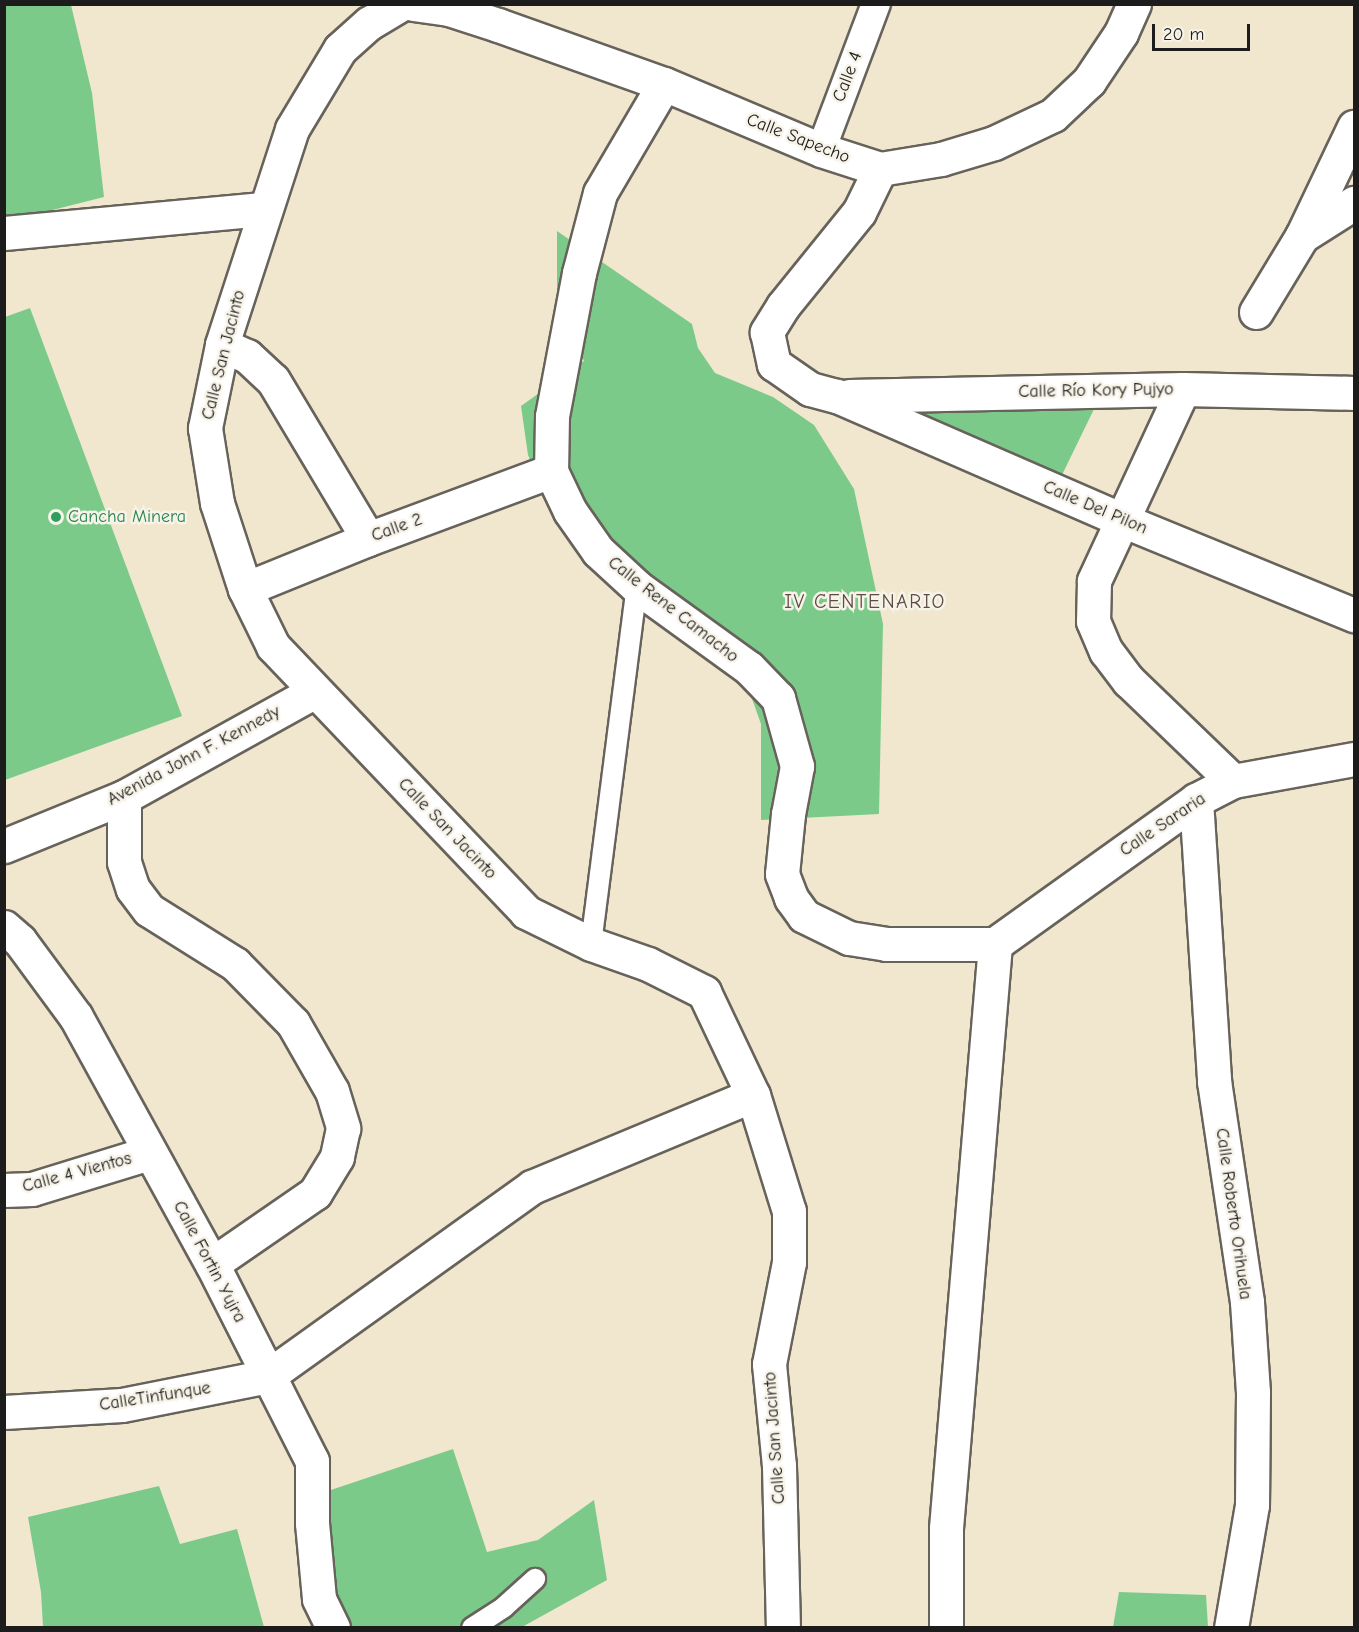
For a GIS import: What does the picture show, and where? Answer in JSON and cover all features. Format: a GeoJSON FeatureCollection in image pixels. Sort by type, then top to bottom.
{"type":"FeatureCollection","features":[{"type":"Feature","properties":{"kind":"street","name":"Calle San Jacinto"},"geometry":{"type":"LineString","coordinates":[[401,4],[369,23],[340,49],[292,129],[222,345],[205,428],[217,503],[245,589],[273,646],[526,912],[591,944],[648,964],[704,992],[753,1095],[789,1211],[789,1262],[769,1364],[779,1466],[783,1628]]}},
{"type":"Feature","properties":{"kind":"street","name":"Calle Sapecho"},"geometry":{"type":"LineString","coordinates":[[413,4],[449,9],[664,84],[821,150],[880,169],[941,159],[994,143],[1053,115],[1089,81],[1121,33],[1134,4]]}},
{"type":"Feature","properties":{"kind":"street","name":"Calle 4"},"geometry":{"type":"LineString","coordinates":[[821,150],[876,4]]}},
{"type":"Feature","properties":{"kind":"street","name":"Calle Rene Camacho"},"geometry":{"type":"LineString","coordinates":[[664,84],[600,193],[579,273],[552,416],[551,471],[570,511],[598,551],[637,586],[749,668],[778,698],[797,766],[788,814],[782,874],[791,898],[804,916],[849,938],[886,944],[995,944]]}},
{"type":"Feature","properties":{"kind":"street"},"geometry":{"type":"LineString","coordinates":[[1256,312],[1302,236],[1354,127]]}},
{"type":"Feature","properties":{"kind":"street"},"geometry":{"type":"LineString","coordinates":[[837,396],[810,389],[774,364],[767,332],[783,306],[859,212],[880,169]]}},
{"type":"Feature","properties":{"kind":"street"},"geometry":{"type":"LineString","coordinates":[[1302,236],[1354,203]]}},
{"type":"Feature","properties":{"kind":"street"},"geometry":{"type":"LineString","coordinates":[[4,233],[265,209]]}},
{"type":"Feature","properties":{"kind":"street"},"geometry":{"type":"LineString","coordinates":[[222,345],[247,356],[273,380],[368,539]]}},
{"type":"Feature","properties":{"kind":"street"},"geometry":{"type":"LineString","coordinates":[[1183,389],[1094,581],[1093,621],[1106,651],[1129,681],[1233,781]]}},
{"type":"Feature","properties":{"kind":"street","name":"Calle Río Kory Pujyo"},"geometry":{"type":"LineString","coordinates":[[837,396],[1183,389],[1354,393]]}},
{"type":"Feature","properties":{"kind":"street","name":"Calle Del Pilon"},"geometry":{"type":"LineString","coordinates":[[837,396],[1122,520],[1354,615]]}},
{"type":"Feature","properties":{"kind":"street","name":"Calle 2"},"geometry":{"type":"LineString","coordinates":[[245,589],[368,539],[551,471]]}},
{"type":"Feature","properties":{"kind":"street","name":"Avenida John F. Kennedy"},"geometry":{"type":"LineString","coordinates":[[4,846],[124,797],[315,691]]}},
{"type":"Feature","properties":{"kind":"street","name":"Calle Sararia"},"geometry":{"type":"LineString","coordinates":[[995,944],[1196,800],[1233,781],[1354,759]]}},
{"type":"Feature","properties":{"kind":"street"},"geometry":{"type":"LineString","coordinates":[[124,797],[124,862],[133,889],[149,910],[235,964],[293,1023],[332,1091],[343,1128],[337,1157],[315,1193],[212,1264]]}},
{"type":"Feature","properties":{"kind":"street","name":"Calle Roberto Orihuela"},"geometry":{"type":"LineString","coordinates":[[1196,800],[1214,1082],[1246,1302],[1253,1392],[1252,1505],[1231,1628]]}},
{"type":"Feature","properties":{"kind":"street","name":"Calle Fortin Yujra"},"geometry":{"type":"LineString","coordinates":[[4,927],[20,941],[76,1017],[212,1264],[312,1461],[312,1523],[319,1599],[333,1628]]}},
{"type":"Feature","properties":{"kind":"street"},"geometry":{"type":"LineString","coordinates":[[946,1628],[946,1528],[995,944]]}},
{"type":"Feature","properties":{"kind":"street"},"geometry":{"type":"LineString","coordinates":[[268,1376],[532,1187],[753,1095]]}},
{"type":"Feature","properties":{"kind":"street","name":"Calle 4 Vientos"},"geometry":{"type":"LineString","coordinates":[[4,1190],[32,1189],[150,1153]]}},
{"type":"Feature","properties":{"kind":"street","name":"CalleTinfunque"},"geometry":{"type":"LineString","coordinates":[[4,1412],[122,1406],[268,1376]]}},
{"type":"Feature","properties":{"kind":"lane"},"geometry":{"type":"LineString","coordinates":[[591,944],[637,586]]}},
{"type":"Feature","properties":{"kind":"lane"},"geometry":{"type":"LineString","coordinates":[[472,1628],[504,1607],[535,1579]]}},
{"type":"Feature","properties":{"kind":"green space"},"geometry":{"type":"Polygon","coordinates":[[[4,5],[71,5],[92,93],[104,197],[5,222],[4,5]]]}},
{"type":"Feature","properties":{"kind":"green space"},"geometry":{"type":"Polygon","coordinates":[[[557,231],[692,324],[698,348],[715,373],[773,397],[814,425],[854,489],[883,624],[879,814],[761,820],[761,724],[745,679],[546,498],[528,455],[521,406],[584,361],[557,291],[557,231]]]}},
{"type":"Feature","properties":{"kind":"green space","name":"Cancha Minera"},"geometry":{"type":"Polygon","coordinates":[[[30,308],[182,716],[5,780],[5,317],[30,308]]]}},
{"type":"Feature","properties":{"kind":"green space"},"geometry":{"type":"Polygon","coordinates":[[[1096,405],[1061,477],[892,408],[1096,405]]]}},
{"type":"Feature","properties":{"kind":"green space"},"geometry":{"type":"Polygon","coordinates":[[[453,1449],[487,1552],[538,1540],[594,1500],[607,1580],[522,1627],[334,1627],[304,1499],[453,1449]]]}},
{"type":"Feature","properties":{"kind":"green space"},"geometry":{"type":"Polygon","coordinates":[[[159,1486],[180,1544],[237,1529],[264,1627],[43,1627],[41,1592],[28,1517],[159,1486]]]}},
{"type":"Feature","properties":{"kind":"green space"},"geometry":{"type":"Polygon","coordinates":[[[1119,1592],[1206,1595],[1208,1627],[1113,1627],[1119,1592]]]}},
{"type":"Feature","properties":{"kind":"place","name":"Cancha Minera"},"geometry":{"type":"Point","coordinates":[56,517]}},
{"type":"Feature","properties":{"kind":"district","name":"IV CENTENARIO"},"geometry":{"type":"Point","coordinates":[865,601]}}]}
